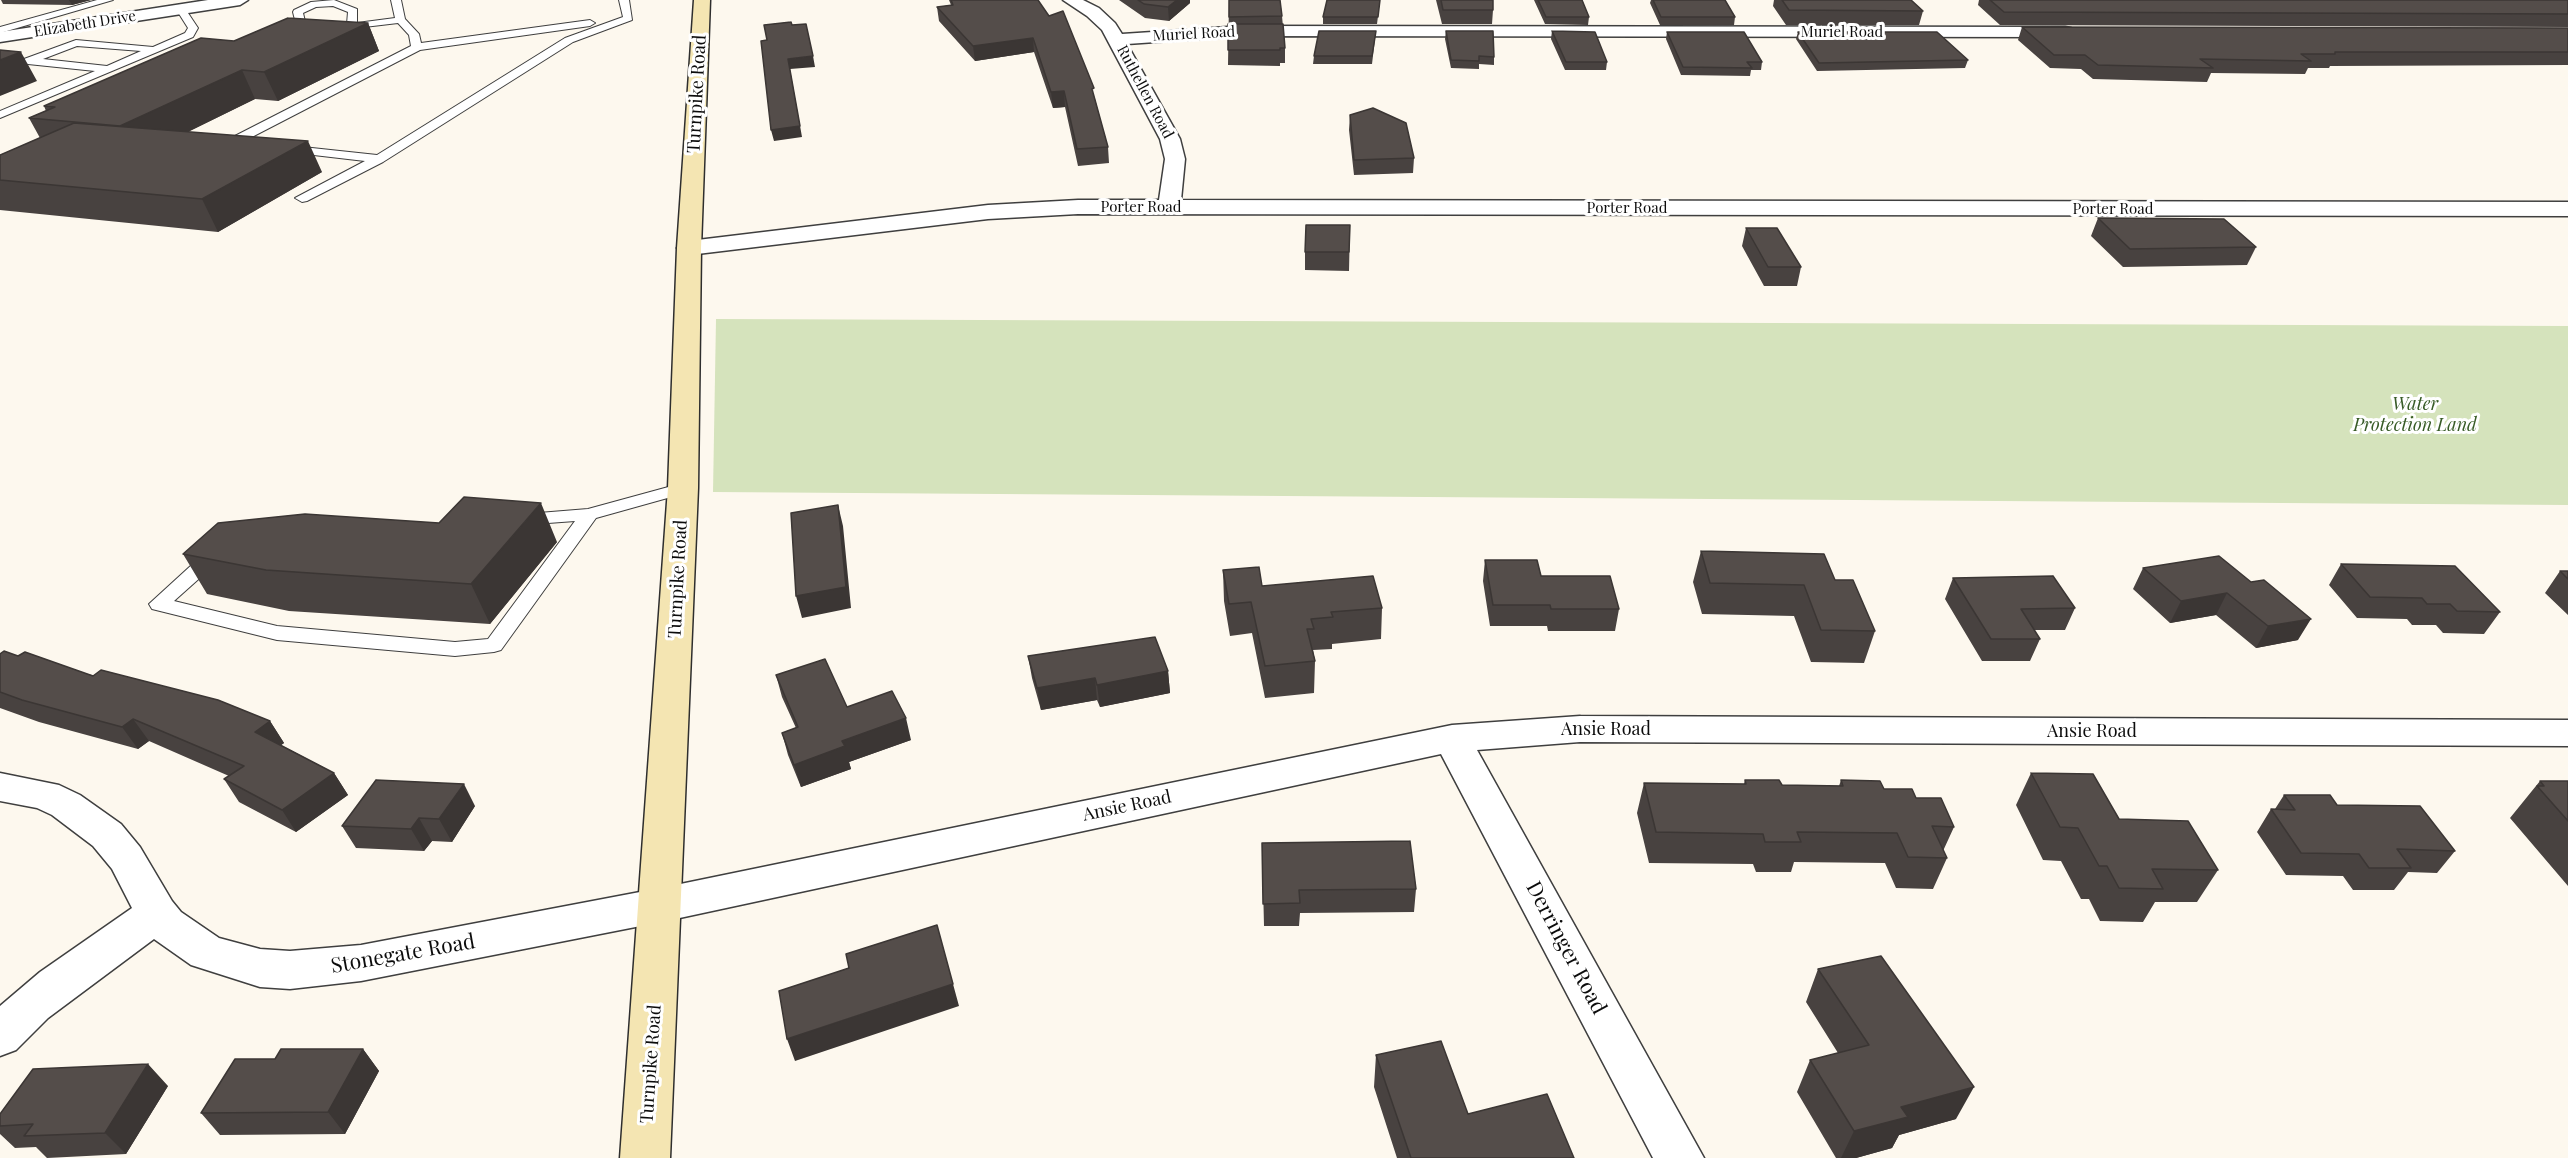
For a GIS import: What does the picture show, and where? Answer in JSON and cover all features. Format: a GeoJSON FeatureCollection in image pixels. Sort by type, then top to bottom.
{"type":"FeatureCollection","features":[{"type":"Feature","properties":{"kind":"main road","name":"Turnpike Road"},"geometry":{"type":"LineString","coordinates":[[645,1158],[662,905],[682,488],[689,248],[702,0]]}},
{"type":"Feature","properties":{"kind":"street","name":"Elizabeth Drive"},"geometry":{"type":"LineString","coordinates":[[0,37],[240,0]]}},
{"type":"Feature","properties":{"kind":"street","name":"Ruthellen Road"},"geometry":{"type":"LineString","coordinates":[[1071,0],[1102,18],[1117,40],[1174,149],[1175,159],[1169,206]]}},
{"type":"Feature","properties":{"kind":"street","name":"Muriel Road"},"geometry":{"type":"LineString","coordinates":[[1117,40],[1243,31],[2082,33]]}},
{"type":"Feature","properties":{"kind":"street","name":"Porter Road"},"geometry":{"type":"LineString","coordinates":[[689,248],[898,221],[1024,208],[1169,206],[2568,209]]}},
{"type":"Feature","properties":{"kind":"street","name":"Ansie Road"},"geometry":{"type":"LineString","coordinates":[[662,905],[1452,738],[1580,729],[2568,733]]}},
{"type":"Feature","properties":{"kind":"street","name":"Derringer Road"},"geometry":{"type":"LineString","coordinates":[[1452,738],[1679,1158]]}},
{"type":"Feature","properties":{"kind":"street","name":"Stonegate Road"},"geometry":{"type":"LineString","coordinates":[[0,787],[45,795],[66,805],[107,835],[126,858],[157,913],[177,934],[206,952],[260,968],[290,970],[360,963],[662,905]]}},
{"type":"Feature","properties":{"kind":"street"},"geometry":{"type":"LineString","coordinates":[[0,1036],[32,1004],[56,985],[157,913]]}},
{"type":"Feature","properties":{"kind":"lane"},"geometry":{"type":"LineString","coordinates":[[0,30],[108,0]]}},
{"type":"Feature","properties":{"kind":"lane"},"geometry":{"type":"LineString","coordinates":[[396,0],[400,20],[414,34],[417,47]]}},
{"type":"Feature","properties":{"kind":"lane"},"geometry":{"type":"LineString","coordinates":[[624,0],[628,18]]}},
{"type":"Feature","properties":{"kind":"lane"},"geometry":{"type":"LineString","coordinates":[[352,27],[353,11],[334,3],[314,4],[298,12],[303,34],[328,30],[352,27],[400,20]]}},
{"type":"Feature","properties":{"kind":"lane"},"geometry":{"type":"LineString","coordinates":[[0,115],[192,33],[193,28],[181,9]]}},
{"type":"Feature","properties":{"kind":"lane"},"geometry":{"type":"LineString","coordinates":[[379,159],[235,141],[417,47],[628,18]]}},
{"type":"Feature","properties":{"kind":"lane"},"geometry":{"type":"LineString","coordinates":[[302,198],[379,159],[569,40],[628,18]]}},
{"type":"Feature","properties":{"kind":"lane"},"geometry":{"type":"LineString","coordinates":[[110,69],[28,61],[76,44],[156,49]]}},
{"type":"Feature","properties":{"kind":"lane"},"geometry":{"type":"LineString","coordinates":[[508,520],[588,514],[682,488]]}},
{"type":"Feature","properties":{"kind":"lane"},"geometry":{"type":"LineString","coordinates":[[227,548],[219,551],[159,604],[277,633],[455,649],[494,645],[588,514]]}},
{"type":"Feature","properties":{"kind":"green space","name":"Water Protection Land"},"geometry":{"type":"Polygon","coordinates":[[[716,319],[2568,326],[2568,505],[713,492],[716,319]]]}},
{"type":"Feature","properties":{"kind":"building"},"geometry":{"type":"Polygon","coordinates":[[[951,0],[1038,0],[1049,16],[1063,11],[1094,88],[1092,89],[1108,147],[1077,149],[1064,91],[1051,92],[1033,38],[973,46],[937,7],[953,5],[951,0]]]}},
{"type":"Feature","properties":{"kind":"building"},"geometry":{"type":"Polygon","coordinates":[[[1138,0],[1177,0],[1168,7],[1144,4],[1138,0]]]}},
{"type":"Feature","properties":{"kind":"building"},"geometry":{"type":"Polygon","coordinates":[[[1229,0],[1280,0],[1282,16],[1229,17],[1229,0]]]}},
{"type":"Feature","properties":{"kind":"building"},"geometry":{"type":"Polygon","coordinates":[[[1327,0],[1380,0],[1378,17],[1323,17],[1327,0]]]}},
{"type":"Feature","properties":{"kind":"building"},"geometry":{"type":"Polygon","coordinates":[[[1441,0],[1493,0],[1493,10],[1443,10],[1441,0]]]}},
{"type":"Feature","properties":{"kind":"building"},"geometry":{"type":"Polygon","coordinates":[[[1538,0],[1582,0],[1589,17],[1546,17],[1538,0]]]}},
{"type":"Feature","properties":{"kind":"building"},"geometry":{"type":"Polygon","coordinates":[[[1653,0],[1725,0],[1735,17],[1661,17],[1653,0]]]}},
{"type":"Feature","properties":{"kind":"building"},"geometry":{"type":"Polygon","coordinates":[[[1782,0],[1911,0],[1923,11],[1789,10],[1782,0]]]}},
{"type":"Feature","properties":{"kind":"building"},"geometry":{"type":"Polygon","coordinates":[[[1990,0],[2568,0],[2568,14],[2004,12],[1990,0]]]}},
{"type":"Feature","properties":{"kind":"building"},"geometry":{"type":"Polygon","coordinates":[[[288,18],[368,23],[264,72],[242,70],[120,126],[29,118],[55,107],[44,106],[201,38],[234,41],[288,18]]]}},
{"type":"Feature","properties":{"kind":"building"},"geometry":{"type":"Polygon","coordinates":[[[791,22],[792,25],[806,24],[813,56],[788,59],[800,126],[771,130],[761,41],[767,40],[764,25],[791,22]]]}},
{"type":"Feature","properties":{"kind":"building"},"geometry":{"type":"Polygon","coordinates":[[[1228,24],[1283,24],[1285,48],[1280,48],[1280,50],[1228,50],[1228,24]]]}},
{"type":"Feature","properties":{"kind":"building"},"geometry":{"type":"Polygon","coordinates":[[[2022,27],[2568,28],[2568,52],[2335,52],[2335,54],[2301,54],[2311,61],[2200,59],[2213,68],[2098,65],[2085,55],[2054,55],[2022,27]]]}},
{"type":"Feature","properties":{"kind":"building"},"geometry":{"type":"Polygon","coordinates":[[[1319,31],[1376,31],[1372,56],[1314,56],[1319,31]]]}},
{"type":"Feature","properties":{"kind":"building"},"geometry":{"type":"Polygon","coordinates":[[[1446,31],[1493,31],[1494,57],[1479,56],[1479,61],[1451,60],[1446,31]]]}},
{"type":"Feature","properties":{"kind":"building"},"geometry":{"type":"Polygon","coordinates":[[[1552,31],[1595,32],[1607,62],[1566,62],[1552,31]]]}},
{"type":"Feature","properties":{"kind":"building"},"geometry":{"type":"Polygon","coordinates":[[[1667,32],[1744,32],[1762,62],[1747,62],[1752,68],[1683,67],[1667,32]]]}},
{"type":"Feature","properties":{"kind":"building"},"geometry":{"type":"Polygon","coordinates":[[[1798,32],[1937,32],[1968,60],[1819,63],[1798,32]]]}},
{"type":"Feature","properties":{"kind":"building"},"geometry":{"type":"Polygon","coordinates":[[[0,50],[21,52],[0,60],[0,50]]]}},
{"type":"Feature","properties":{"kind":"building"},"geometry":{"type":"Polygon","coordinates":[[[1373,108],[1406,123],[1414,158],[1354,160],[1350,115],[1373,108]]]}},
{"type":"Feature","properties":{"kind":"building"},"geometry":{"type":"Polygon","coordinates":[[[74,123],[308,141],[202,199],[0,180],[0,155],[74,123]]]}},
{"type":"Feature","properties":{"kind":"building"},"geometry":{"type":"Polygon","coordinates":[[[2098,218],[2224,219],[2256,247],[2130,249],[2098,218]]]}},
{"type":"Feature","properties":{"kind":"building"},"geometry":{"type":"Polygon","coordinates":[[[1306,225],[1350,225],[1349,252],[1305,252],[1306,225]]]}},
{"type":"Feature","properties":{"kind":"building"},"geometry":{"type":"Polygon","coordinates":[[[1746,228],[1777,228],[1801,267],[1768,267],[1746,228]]]}},
{"type":"Feature","properties":{"kind":"building"},"geometry":{"type":"Polygon","coordinates":[[[464,497],[541,503],[471,584],[266,570],[183,554],[218,523],[305,514],[439,523],[464,497]]]}},
{"type":"Feature","properties":{"kind":"building"},"geometry":{"type":"Polygon","coordinates":[[[838,505],[846,587],[796,596],[791,513],[838,505]]]}},
{"type":"Feature","properties":{"kind":"building"},"geometry":{"type":"Polygon","coordinates":[[[1701,551],[1824,554],[1835,580],[1853,580],[1875,631],[1821,630],[1804,585],[1710,583],[1701,551]]]}},
{"type":"Feature","properties":{"kind":"building"},"geometry":{"type":"Polygon","coordinates":[[[2219,556],[2251,582],[2264,580],[2311,619],[2268,626],[2227,593],[2181,601],[2143,568],[2219,556]]]}},
{"type":"Feature","properties":{"kind":"building"},"geometry":{"type":"Polygon","coordinates":[[[1485,560],[1537,560],[1541,576],[1610,576],[1619,609],[1551,609],[1550,605],[1493,605],[1485,560]]]}},
{"type":"Feature","properties":{"kind":"building"},"geometry":{"type":"Polygon","coordinates":[[[2341,564],[2455,566],[2500,612],[2457,611],[2450,604],[2427,604],[2422,598],[2370,597],[2341,564]]]}},
{"type":"Feature","properties":{"kind":"building"},"geometry":{"type":"Polygon","coordinates":[[[1259,567],[1262,586],[1373,576],[1382,608],[1331,612],[1333,617],[1311,619],[1314,629],[1307,629],[1315,661],[1265,666],[1251,602],[1229,604],[1223,570],[1259,567]]]}},
{"type":"Feature","properties":{"kind":"building"},"geometry":{"type":"Polygon","coordinates":[[[2560,571],[2568,571],[2568,579],[2560,571]]]}},
{"type":"Feature","properties":{"kind":"building"},"geometry":{"type":"Polygon","coordinates":[[[2053,576],[2075,608],[2021,609],[2040,639],[1991,639],[1953,578],[2053,576]]]}},
{"type":"Feature","properties":{"kind":"building"},"geometry":{"type":"Polygon","coordinates":[[[1155,637],[1168,671],[1097,685],[1095,678],[1037,688],[1028,656],[1155,637]]]}},
{"type":"Feature","properties":{"kind":"building"},"geometry":{"type":"Polygon","coordinates":[[[4,651],[18,656],[25,652],[93,676],[101,670],[218,700],[270,721],[255,732],[334,773],[282,810],[224,779],[244,766],[133,719],[122,727],[0,692],[0,654],[4,651]]]}},
{"type":"Feature","properties":{"kind":"building"},"geometry":{"type":"Polygon","coordinates":[[[825,659],[847,707],[892,691],[906,718],[842,741],[845,746],[794,765],[782,733],[798,727],[776,675],[825,659]]]}},
{"type":"Feature","properties":{"kind":"building"},"geometry":{"type":"Polygon","coordinates":[[[2031,773],[2093,774],[2119,819],[2188,821],[2218,870],[2152,869],[2163,889],[2119,888],[2107,866],[2099,866],[2078,828],[2060,827],[2031,773]]]}},
{"type":"Feature","properties":{"kind":"building"},"geometry":{"type":"Polygon","coordinates":[[[376,780],[464,784],[439,819],[419,818],[411,829],[342,826],[376,780]]]}},
{"type":"Feature","properties":{"kind":"building"},"geometry":{"type":"Polygon","coordinates":[[[1745,780],[1779,780],[1782,785],[1843,786],[1841,780],[1880,781],[1884,789],[1912,789],[1916,798],[1941,798],[1954,827],[1932,826],[1947,858],[1908,857],[1897,833],[1797,832],[1801,842],[1765,842],[1763,834],[1656,832],[1644,783],[1746,784],[1745,780]]]}},
{"type":"Feature","properties":{"kind":"building"},"geometry":{"type":"Polygon","coordinates":[[[2540,781],[2568,781],[2568,821],[2537,786],[2544,786],[2540,781]]]}},
{"type":"Feature","properties":{"kind":"building"},"geometry":{"type":"Polygon","coordinates":[[[2284,795],[2330,795],[2337,805],[2420,806],[2455,851],[2397,849],[2411,868],[2369,868],[2359,854],[2301,853],[2271,809],[2295,810],[2284,795]]]}},
{"type":"Feature","properties":{"kind":"building"},"geometry":{"type":"Polygon","coordinates":[[[1410,841],[1416,889],[1299,890],[1300,903],[1263,904],[1262,843],[1410,841]]]}},
{"type":"Feature","properties":{"kind":"building"},"geometry":{"type":"Polygon","coordinates":[[[937,925],[953,984],[787,1039],[779,991],[849,968],[846,954],[937,925]]]}},
{"type":"Feature","properties":{"kind":"building"},"geometry":{"type":"Polygon","coordinates":[[[1881,956],[1974,1087],[1901,1107],[1908,1117],[1854,1131],[1810,1060],[1869,1045],[1818,969],[1881,956]]]}},
{"type":"Feature","properties":{"kind":"building"},"geometry":{"type":"Polygon","coordinates":[[[1441,1041],[1468,1114],[1547,1094],[1574,1158],[1411,1158],[1376,1055],[1441,1041]]]}},
{"type":"Feature","properties":{"kind":"building"},"geometry":{"type":"Polygon","coordinates":[[[281,1049],[363,1049],[328,1112],[201,1113],[235,1059],[275,1059],[281,1049]]]}},
{"type":"Feature","properties":{"kind":"building"},"geometry":{"type":"Polygon","coordinates":[[[148,1064],[105,1133],[24,1136],[33,1124],[0,1126],[0,1114],[33,1069],[148,1064]]]}}]}
